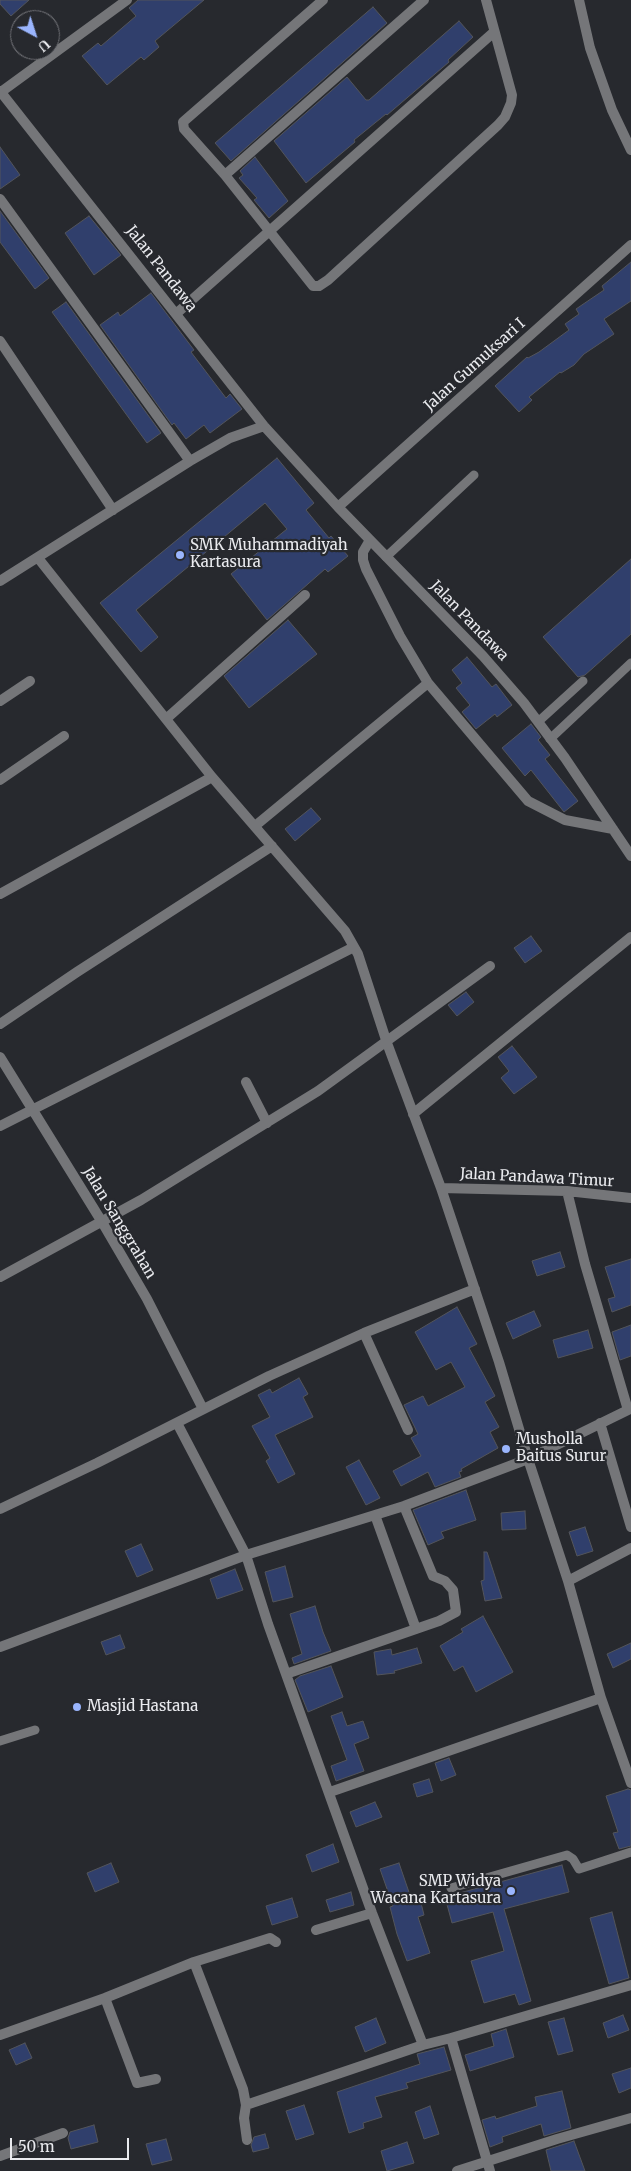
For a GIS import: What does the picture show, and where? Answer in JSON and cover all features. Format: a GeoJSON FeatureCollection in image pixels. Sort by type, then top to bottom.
{"type":"FeatureCollection","features":[{"type":"Feature","properties":{"kind":"street"},"geometry":{"type":"LineString","coordinates":[[0,91],[127,0]]}},
{"type":"Feature","properties":{"kind":"street"},"geometry":{"type":"LineString","coordinates":[[322,0],[183,122],[184,129],[271,231],[312,285],[319,286],[328,280],[498,124],[504,116],[511,102],[512,95],[486,0]]}},
{"type":"Feature","properties":{"kind":"street"},"geometry":{"type":"LineString","coordinates":[[225,175],[424,0]]}},
{"type":"Feature","properties":{"kind":"street"},"geometry":{"type":"LineString","coordinates":[[579,0],[590,48],[612,110],[631,150]]}},
{"type":"Feature","properties":{"kind":"street"},"geometry":{"type":"LineString","coordinates":[[177,313],[494,32]]}},
{"type":"Feature","properties":{"kind":"street","name":"Jalan Pandawa"},"geometry":{"type":"LineString","coordinates":[[0,91],[177,313],[264,426],[338,507],[484,656],[538,721],[613,829],[627,843],[631,856]]}},
{"type":"Feature","properties":{"kind":"street"},"geometry":{"type":"LineString","coordinates":[[0,198],[190,461]]}},
{"type":"Feature","properties":{"kind":"street","name":"Jalan Gumuksari I"},"geometry":{"type":"LineString","coordinates":[[338,507],[631,245]]}},
{"type":"Feature","properties":{"kind":"street"},"geometry":{"type":"LineString","coordinates":[[0,341],[113,510]]}},
{"type":"Feature","properties":{"kind":"street"},"geometry":{"type":"LineString","coordinates":[[0,581],[190,461],[230,438],[264,426]]}},
{"type":"Feature","properties":{"kind":"street"},"geometry":{"type":"LineString","coordinates":[[370,540],[363,552],[362,560],[400,636],[428,683],[528,801],[564,820],[613,829]]}},
{"type":"Feature","properties":{"kind":"street"},"geometry":{"type":"LineString","coordinates":[[38,558],[212,778],[336,921],[354,947],[387,1043],[441,1188],[475,1289],[568,1581],[601,1698],[631,1781]]}},
{"type":"Feature","properties":{"kind":"street"},"geometry":{"type":"LineString","coordinates":[[166,719],[305,595]]}},
{"type":"Feature","properties":{"kind":"street"},"geometry":{"type":"LineString","coordinates":[[0,701],[30,681]]}},
{"type":"Feature","properties":{"kind":"street"},"geometry":{"type":"LineString","coordinates":[[255,826],[428,683]]}},
{"type":"Feature","properties":{"kind":"street"},"geometry":{"type":"LineString","coordinates":[[0,780],[64,736]]}},
{"type":"Feature","properties":{"kind":"street"},"geometry":{"type":"LineString","coordinates":[[0,894],[212,778]]}},
{"type":"Feature","properties":{"kind":"street"},"geometry":{"type":"LineString","coordinates":[[0,1024],[272,846]]}},
{"type":"Feature","properties":{"kind":"street"},"geometry":{"type":"LineString","coordinates":[[413,1114],[631,938]]}},
{"type":"Feature","properties":{"kind":"street"},"geometry":{"type":"LineString","coordinates":[[0,1126],[354,947]]}},
{"type":"Feature","properties":{"kind":"street"},"geometry":{"type":"LineString","coordinates":[[0,1277],[102,1222],[318,1091],[387,1043],[490,966]]}},
{"type":"Feature","properties":{"kind":"street","name":"Jalan Sanggrahan"},"geometry":{"type":"LineString","coordinates":[[0,1057],[34,1110],[147,1299],[203,1409]]}},
{"type":"Feature","properties":{"kind":"street"},"geometry":{"type":"LineString","coordinates":[[246,1082],[267,1123]]}},
{"type":"Feature","properties":{"kind":"street","name":"Jalan Pandawa Timur"},"geometry":{"type":"LineString","coordinates":[[441,1188],[567,1191],[631,1198]]}},
{"type":"Feature","properties":{"kind":"street"},"geometry":{"type":"LineString","coordinates":[[0,1647],[246,1555],[404,1506],[528,1459],[630,1410],[585,1264],[567,1191]]}},
{"type":"Feature","properties":{"kind":"street"},"geometry":{"type":"LineString","coordinates":[[0,1509],[269,1376],[364,1333],[475,1289]]}},
{"type":"Feature","properties":{"kind":"street"},"geometry":{"type":"LineString","coordinates":[[364,1333],[408,1430]]}},
{"type":"Feature","properties":{"kind":"street"},"geometry":{"type":"LineString","coordinates":[[177,1423],[246,1555],[286,1674],[372,1913],[423,2045]]}},
{"type":"Feature","properties":{"kind":"street"},"geometry":{"type":"LineString","coordinates":[[600,1424],[631,1528]]}},
{"type":"Feature","properties":{"kind":"street"},"geometry":{"type":"LineString","coordinates":[[286,1674],[416,1629],[456,1612],[457,1608],[450,1584],[433,1576],[404,1506]]}},
{"type":"Feature","properties":{"kind":"street"},"geometry":{"type":"LineString","coordinates":[[374,1516],[416,1629]]}},
{"type":"Feature","properties":{"kind":"street"},"geometry":{"type":"LineString","coordinates":[[568,1581],[631,1548]]}},
{"type":"Feature","properties":{"kind":"street"},"geometry":{"type":"LineString","coordinates":[[330,1792],[601,1698]]}},
{"type":"Feature","properties":{"kind":"street"},"geometry":{"type":"LineString","coordinates":[[316,1930],[372,1913]]}},
{"type":"Feature","properties":{"kind":"street"},"geometry":{"type":"LineString","coordinates":[[0,2035],[105,1998],[194,1962],[270,1938],[276,1942]]}},
{"type":"Feature","properties":{"kind":"street"},"geometry":{"type":"LineString","coordinates":[[194,1962],[243,2089],[246,2106],[244,2118],[247,2140]]}},
{"type":"Feature","properties":{"kind":"street"},"geometry":{"type":"LineString","coordinates":[[246,2106],[423,2045],[631,1985]]}},
{"type":"Feature","properties":{"kind":"street"},"geometry":{"type":"LineString","coordinates":[[105,1998],[137,2083],[156,2079]]}},
{"type":"Feature","properties":{"kind":"street"},"geometry":{"type":"LineString","coordinates":[[451,2038],[489,2166]]}},
{"type":"Feature","properties":{"kind":"street"},"geometry":{"type":"LineString","coordinates":[[457,2171],[489,2166],[631,2118]]}},
{"type":"Feature","properties":{"kind":"street"},"geometry":{"type":"LineString","coordinates":[[0,2156],[63,2133]]}},
{"type":"Feature","properties":{"kind":"lane"},"geometry":{"type":"LineString","coordinates":[[386,557],[474,475]]}},
{"type":"Feature","properties":{"kind":"lane"},"geometry":{"type":"LineString","coordinates":[[550,739],[631,664]]}},
{"type":"Feature","properties":{"kind":"lane"},"geometry":{"type":"LineString","coordinates":[[538,721],[583,681]]}},
{"type":"Feature","properties":{"kind":"lane"},"geometry":{"type":"LineString","coordinates":[[0,1741],[35,1730]]}},
{"type":"Feature","properties":{"kind":"lane"},"geometry":{"type":"LineString","coordinates":[[451,1888],[567,1855],[573,1859],[579,1869],[631,1852]]}},
{"type":"Feature","properties":{"kind":"building"},"geometry":{"type":"Polygon","coordinates":[[[0,0],[29,0],[18,10],[10,10],[10,15],[0,4],[0,0]]]}},
{"type":"Feature","properties":{"kind":"building"},"geometry":{"type":"Polygon","coordinates":[[[138,0],[204,0],[155,41],[159,47],[144,60],[141,57],[107,85],[82,56],[98,43],[101,46],[136,16],[129,8],[138,0]]]}},
{"type":"Feature","properties":{"kind":"building"},"geometry":{"type":"Polygon","coordinates":[[[373,7],[387,23],[231,161],[215,143],[373,7]]]}},
{"type":"Feature","properties":{"kind":"building"},"geometry":{"type":"Polygon","coordinates":[[[459,21],[473,37],[448,60],[449,62],[387,115],[354,140],[355,142],[306,183],[274,141],[347,77],[366,100],[369,100],[459,21]]]}},
{"type":"Feature","properties":{"kind":"building"},"geometry":{"type":"Polygon","coordinates":[[[0,147],[20,175],[0,189],[0,147]]]}},
{"type":"Feature","properties":{"kind":"building"},"geometry":{"type":"Polygon","coordinates":[[[255,157],[288,201],[269,218],[254,200],[257,198],[239,178],[243,175],[240,171],[255,157]]]}},
{"type":"Feature","properties":{"kind":"building"},"geometry":{"type":"Polygon","coordinates":[[[0,211],[49,278],[35,289],[0,242],[0,211]]]}},
{"type":"Feature","properties":{"kind":"building"},"geometry":{"type":"Polygon","coordinates":[[[89,216],[121,255],[94,275],[65,233],[89,216]]]}},
{"type":"Feature","properties":{"kind":"building"},"geometry":{"type":"Polygon","coordinates":[[[631,262],[631,301],[604,319],[614,334],[584,354],[574,365],[560,372],[529,397],[532,400],[519,412],[495,386],[527,357],[539,352],[569,330],[565,324],[579,314],[576,309],[604,290],[602,286],[631,262]]]}},
{"type":"Feature","properties":{"kind":"building"},"geometry":{"type":"Polygon","coordinates":[[[151,293],[194,350],[191,352],[226,398],[230,394],[242,409],[210,433],[204,425],[186,439],[174,423],[172,425],[100,325],[118,312],[120,316],[151,293]]]}},
{"type":"Feature","properties":{"kind":"building"},"geometry":{"type":"Polygon","coordinates":[[[66,302],[161,433],[147,443],[52,312],[66,302]]]}},
{"type":"Feature","properties":{"kind":"building"},"geometry":{"type":"Polygon","coordinates":[[[277,458],[314,503],[306,510],[329,538],[331,536],[348,556],[328,572],[325,569],[267,620],[231,574],[287,529],[265,503],[136,610],[158,637],[141,652],[100,603],[277,458]]]}},
{"type":"Feature","properties":{"kind":"building"},"geometry":{"type":"Polygon","coordinates":[[[631,559],[631,634],[585,675],[578,677],[543,637],[631,559]]]}},
{"type":"Feature","properties":{"kind":"building"},"geometry":{"type":"Polygon","coordinates":[[[288,620],[317,654],[249,708],[224,676],[288,620]]]}},
{"type":"Feature","properties":{"kind":"building"},"geometry":{"type":"Polygon","coordinates":[[[467,657],[492,687],[496,684],[512,705],[497,717],[495,714],[476,729],[462,712],[470,705],[456,688],[462,683],[452,670],[467,657]]]}},
{"type":"Feature","properties":{"kind":"building"},"geometry":{"type":"Polygon","coordinates":[[[531,724],[541,737],[538,740],[550,755],[545,759],[578,801],[564,812],[531,770],[525,776],[502,748],[531,724]]]}},
{"type":"Feature","properties":{"kind":"building"},"geometry":{"type":"Polygon","coordinates":[[[311,808],[321,819],[295,841],[285,829],[311,808]]]}},
{"type":"Feature","properties":{"kind":"building"},"geometry":{"type":"Polygon","coordinates":[[[531,936],[542,951],[525,963],[514,948],[531,936]]]}},
{"type":"Feature","properties":{"kind":"building"},"geometry":{"type":"Polygon","coordinates":[[[466,992],[474,1002],[457,1016],[448,1005],[466,992]]]}},
{"type":"Feature","properties":{"kind":"building"},"geometry":{"type":"Polygon","coordinates":[[[512,1046],[537,1077],[514,1094],[501,1078],[509,1071],[498,1057],[512,1046]]]}},
{"type":"Feature","properties":{"kind":"building"},"geometry":{"type":"Polygon","coordinates":[[[560,1252],[565,1267],[537,1276],[532,1261],[560,1252]]]}},
{"type":"Feature","properties":{"kind":"building"},"geometry":{"type":"Polygon","coordinates":[[[631,1259],[631,1305],[612,1312],[608,1299],[615,1297],[605,1267],[631,1259]]]}},
{"type":"Feature","properties":{"kind":"building"},"geometry":{"type":"Polygon","coordinates":[[[457,1307],[477,1344],[469,1348],[495,1396],[485,1402],[499,1427],[490,1432],[498,1448],[461,1469],[462,1471],[459,1472],[461,1477],[435,1487],[428,1472],[401,1486],[393,1471],[421,1456],[411,1438],[418,1434],[404,1405],[423,1396],[428,1406],[465,1387],[451,1362],[436,1370],[415,1332],[457,1307]]]}},
{"type":"Feature","properties":{"kind":"building"},"geometry":{"type":"Polygon","coordinates":[[[534,1311],[541,1326],[513,1339],[506,1323],[534,1311]]]}},
{"type":"Feature","properties":{"kind":"building"},"geometry":{"type":"Polygon","coordinates":[[[631,1325],[631,1356],[620,1360],[612,1332],[631,1325]]]}},
{"type":"Feature","properties":{"kind":"building"},"geometry":{"type":"Polygon","coordinates":[[[588,1330],[593,1348],[558,1358],[553,1340],[588,1330]]]}},
{"type":"Feature","properties":{"kind":"building"},"geometry":{"type":"Polygon","coordinates":[[[299,1378],[308,1394],[303,1397],[313,1417],[275,1435],[295,1474],[278,1483],[266,1461],[270,1458],[252,1426],[270,1417],[258,1395],[270,1389],[272,1393],[299,1378]]]}},
{"type":"Feature","properties":{"kind":"building"},"geometry":{"type":"Polygon","coordinates":[[[359,1460],[380,1498],[366,1505],[346,1467],[359,1460]]]}},
{"type":"Feature","properties":{"kind":"building"},"geometry":{"type":"Polygon","coordinates":[[[466,1490],[476,1520],[441,1532],[444,1538],[428,1545],[413,1510],[466,1490]]]}},
{"type":"Feature","properties":{"kind":"building"},"geometry":{"type":"Polygon","coordinates":[[[525,1511],[526,1529],[502,1530],[501,1513],[525,1511]]]}},
{"type":"Feature","properties":{"kind":"building"},"geometry":{"type":"Polygon","coordinates":[[[585,1527],[593,1551],[577,1556],[569,1532],[585,1527]]]}},
{"type":"Feature","properties":{"kind":"building"},"geometry":{"type":"Polygon","coordinates":[[[141,1544],[153,1570],[137,1577],[125,1551],[141,1544]]]}},
{"type":"Feature","properties":{"kind":"building"},"geometry":{"type":"Polygon","coordinates":[[[484,1552],[487,1552],[502,1598],[485,1601],[481,1581],[484,1580],[484,1552]]]}},
{"type":"Feature","properties":{"kind":"building"},"geometry":{"type":"Polygon","coordinates":[[[285,1566],[293,1597],[273,1602],[265,1572],[285,1566]]]}},
{"type":"Feature","properties":{"kind":"building"},"geometry":{"type":"Polygon","coordinates":[[[235,1569],[243,1590],[217,1599],[210,1579],[235,1569]]]}},
{"type":"Feature","properties":{"kind":"building"},"geometry":{"type":"Polygon","coordinates":[[[315,1606],[331,1651],[294,1664],[292,1658],[302,1654],[290,1614],[315,1606]]]}},
{"type":"Feature","properties":{"kind":"building"},"geometry":{"type":"Polygon","coordinates":[[[483,1616],[513,1672],[476,1692],[463,1666],[454,1671],[440,1646],[463,1632],[461,1629],[483,1616]]]}},
{"type":"Feature","properties":{"kind":"building"},"geometry":{"type":"Polygon","coordinates":[[[120,1635],[125,1648],[106,1655],[101,1642],[120,1635]]]}},
{"type":"Feature","properties":{"kind":"building"},"geometry":{"type":"Polygon","coordinates":[[[631,1643],[631,1659],[613,1668],[607,1654],[631,1643]]]}},
{"type":"Feature","properties":{"kind":"building"},"geometry":{"type":"Polygon","coordinates":[[[417,1648],[422,1663],[394,1671],[395,1673],[377,1675],[374,1652],[391,1649],[392,1655],[417,1648]]]}},
{"type":"Feature","properties":{"kind":"building"},"geometry":{"type":"Polygon","coordinates":[[[331,1666],[343,1697],[308,1712],[295,1680],[300,1676],[331,1666]]]}},
{"type":"Feature","properties":{"kind":"building"},"geometry":{"type":"Polygon","coordinates":[[[342,1712],[347,1726],[363,1721],[369,1738],[354,1744],[364,1771],[336,1781],[331,1766],[347,1760],[331,1716],[342,1712]]]}},
{"type":"Feature","properties":{"kind":"building"},"geometry":{"type":"Polygon","coordinates":[[[449,1758],[456,1775],[441,1781],[435,1763],[449,1758]]]}},
{"type":"Feature","properties":{"kind":"building"},"geometry":{"type":"Polygon","coordinates":[[[429,1779],[433,1792],[417,1797],[413,1784],[429,1779]]]}},
{"type":"Feature","properties":{"kind":"building"},"geometry":{"type":"Polygon","coordinates":[[[628,1789],[631,1790],[631,1846],[619,1849],[613,1833],[618,1832],[606,1796],[628,1789]]]}},
{"type":"Feature","properties":{"kind":"building"},"geometry":{"type":"Polygon","coordinates":[[[375,1802],[382,1817],[356,1827],[350,1812],[375,1802]]]}},
{"type":"Feature","properties":{"kind":"building"},"geometry":{"type":"Polygon","coordinates":[[[333,1844],[339,1862],[312,1872],[306,1855],[333,1844]]]}},
{"type":"Feature","properties":{"kind":"building"},"geometry":{"type":"Polygon","coordinates":[[[111,1863],[119,1882],[95,1892],[87,1873],[111,1863]]]}},
{"type":"Feature","properties":{"kind":"building"},"geometry":{"type":"Polygon","coordinates":[[[399,1863],[412,1901],[420,1899],[424,1915],[418,1917],[430,1953],[407,1961],[390,1907],[393,1906],[380,1869],[399,1863]]]}},
{"type":"Feature","properties":{"kind":"building"},"geometry":{"type":"Polygon","coordinates":[[[562,1865],[569,1892],[504,1909],[531,2001],[519,2005],[515,1994],[484,2003],[471,1961],[504,1951],[493,1912],[452,1923],[445,1897],[562,1865]]]}},
{"type":"Feature","properties":{"kind":"building"},"geometry":{"type":"Polygon","coordinates":[[[351,1892],[354,1905],[330,1912],[326,1900],[351,1892]]]}},
{"type":"Feature","properties":{"kind":"building"},"geometry":{"type":"Polygon","coordinates":[[[292,1898],[298,1917],[272,1925],[266,1906],[292,1898]]]}},
{"type":"Feature","properties":{"kind":"building"},"geometry":{"type":"Polygon","coordinates":[[[612,1912],[629,1978],[609,1984],[590,1918],[612,1912]]]}},
{"type":"Feature","properties":{"kind":"building"},"geometry":{"type":"Polygon","coordinates":[[[623,2015],[629,2030],[608,2038],[603,2023],[623,2015]]]}},
{"type":"Feature","properties":{"kind":"building"},"geometry":{"type":"Polygon","coordinates":[[[376,2018],[386,2043],[365,2052],[355,2027],[376,2018]]]}},
{"type":"Feature","properties":{"kind":"building"},"geometry":{"type":"Polygon","coordinates":[[[564,2018],[573,2051],[558,2055],[548,2022],[564,2018]]]}},
{"type":"Feature","properties":{"kind":"building"},"geometry":{"type":"Polygon","coordinates":[[[506,2029],[514,2057],[470,2071],[465,2055],[494,2046],[491,2034],[506,2029]]]}},
{"type":"Feature","properties":{"kind":"building"},"geometry":{"type":"Polygon","coordinates":[[[25,2043],[32,2058],[16,2065],[9,2050],[25,2043]]]}},
{"type":"Feature","properties":{"kind":"building"},"geometry":{"type":"Polygon","coordinates":[[[444,2047],[451,2070],[406,2083],[408,2088],[375,2097],[382,2117],[363,2123],[364,2128],[349,2133],[337,2092],[420,2064],[417,2054],[444,2047]]]}},
{"type":"Feature","properties":{"kind":"building"},"geometry":{"type":"Polygon","coordinates":[[[631,2068],[631,2088],[619,2093],[612,2074],[631,2068]]]}},
{"type":"Feature","properties":{"kind":"building"},"geometry":{"type":"Polygon","coordinates":[[[562,2091],[571,2128],[544,2136],[541,2124],[502,2137],[503,2142],[490,2147],[482,2120],[495,2116],[496,2119],[537,2106],[535,2097],[562,2091]]]}},
{"type":"Feature","properties":{"kind":"building"},"geometry":{"type":"Polygon","coordinates":[[[304,2105],[314,2134],[296,2140],[286,2111],[304,2105]]]}},
{"type":"Feature","properties":{"kind":"building"},"geometry":{"type":"Polygon","coordinates":[[[430,2106],[439,2134],[424,2139],[415,2112],[430,2106]]]}},
{"type":"Feature","properties":{"kind":"building"},"geometry":{"type":"Polygon","coordinates":[[[94,2125],[98,2142],[71,2149],[68,2138],[70,2132],[94,2125]]]}},
{"type":"Feature","properties":{"kind":"building"},"geometry":{"type":"Polygon","coordinates":[[[265,2134],[269,2148],[253,2152],[251,2145],[254,2137],[265,2134]]]}},
{"type":"Feature","properties":{"kind":"building"},"geometry":{"type":"Polygon","coordinates":[[[166,2139],[172,2160],[152,2165],[146,2144],[166,2139]]]}},
{"type":"Feature","properties":{"kind":"building"},"geometry":{"type":"Polygon","coordinates":[[[574,2141],[585,2171],[551,2171],[546,2150],[574,2141]]]}},
{"type":"Feature","properties":{"kind":"building"},"geometry":{"type":"Polygon","coordinates":[[[407,2142],[414,2163],[387,2171],[381,2151],[407,2142]]]}},
{"type":"Feature","properties":{"kind":"place","name":"SMK Muhammadiyah Kartasura"},"geometry":{"type":"Point","coordinates":[180,555]}},
{"type":"Feature","properties":{"kind":"place","name":"Musholla Baitus Surur"},"geometry":{"type":"Point","coordinates":[506,1449]}},
{"type":"Feature","properties":{"kind":"place","name":"Masjid Hastana"},"geometry":{"type":"Point","coordinates":[77,1707]}},
{"type":"Feature","properties":{"kind":"place","name":"SMP Widya Wacana Kartasura"},"geometry":{"type":"Point","coordinates":[511,1891]}}]}
